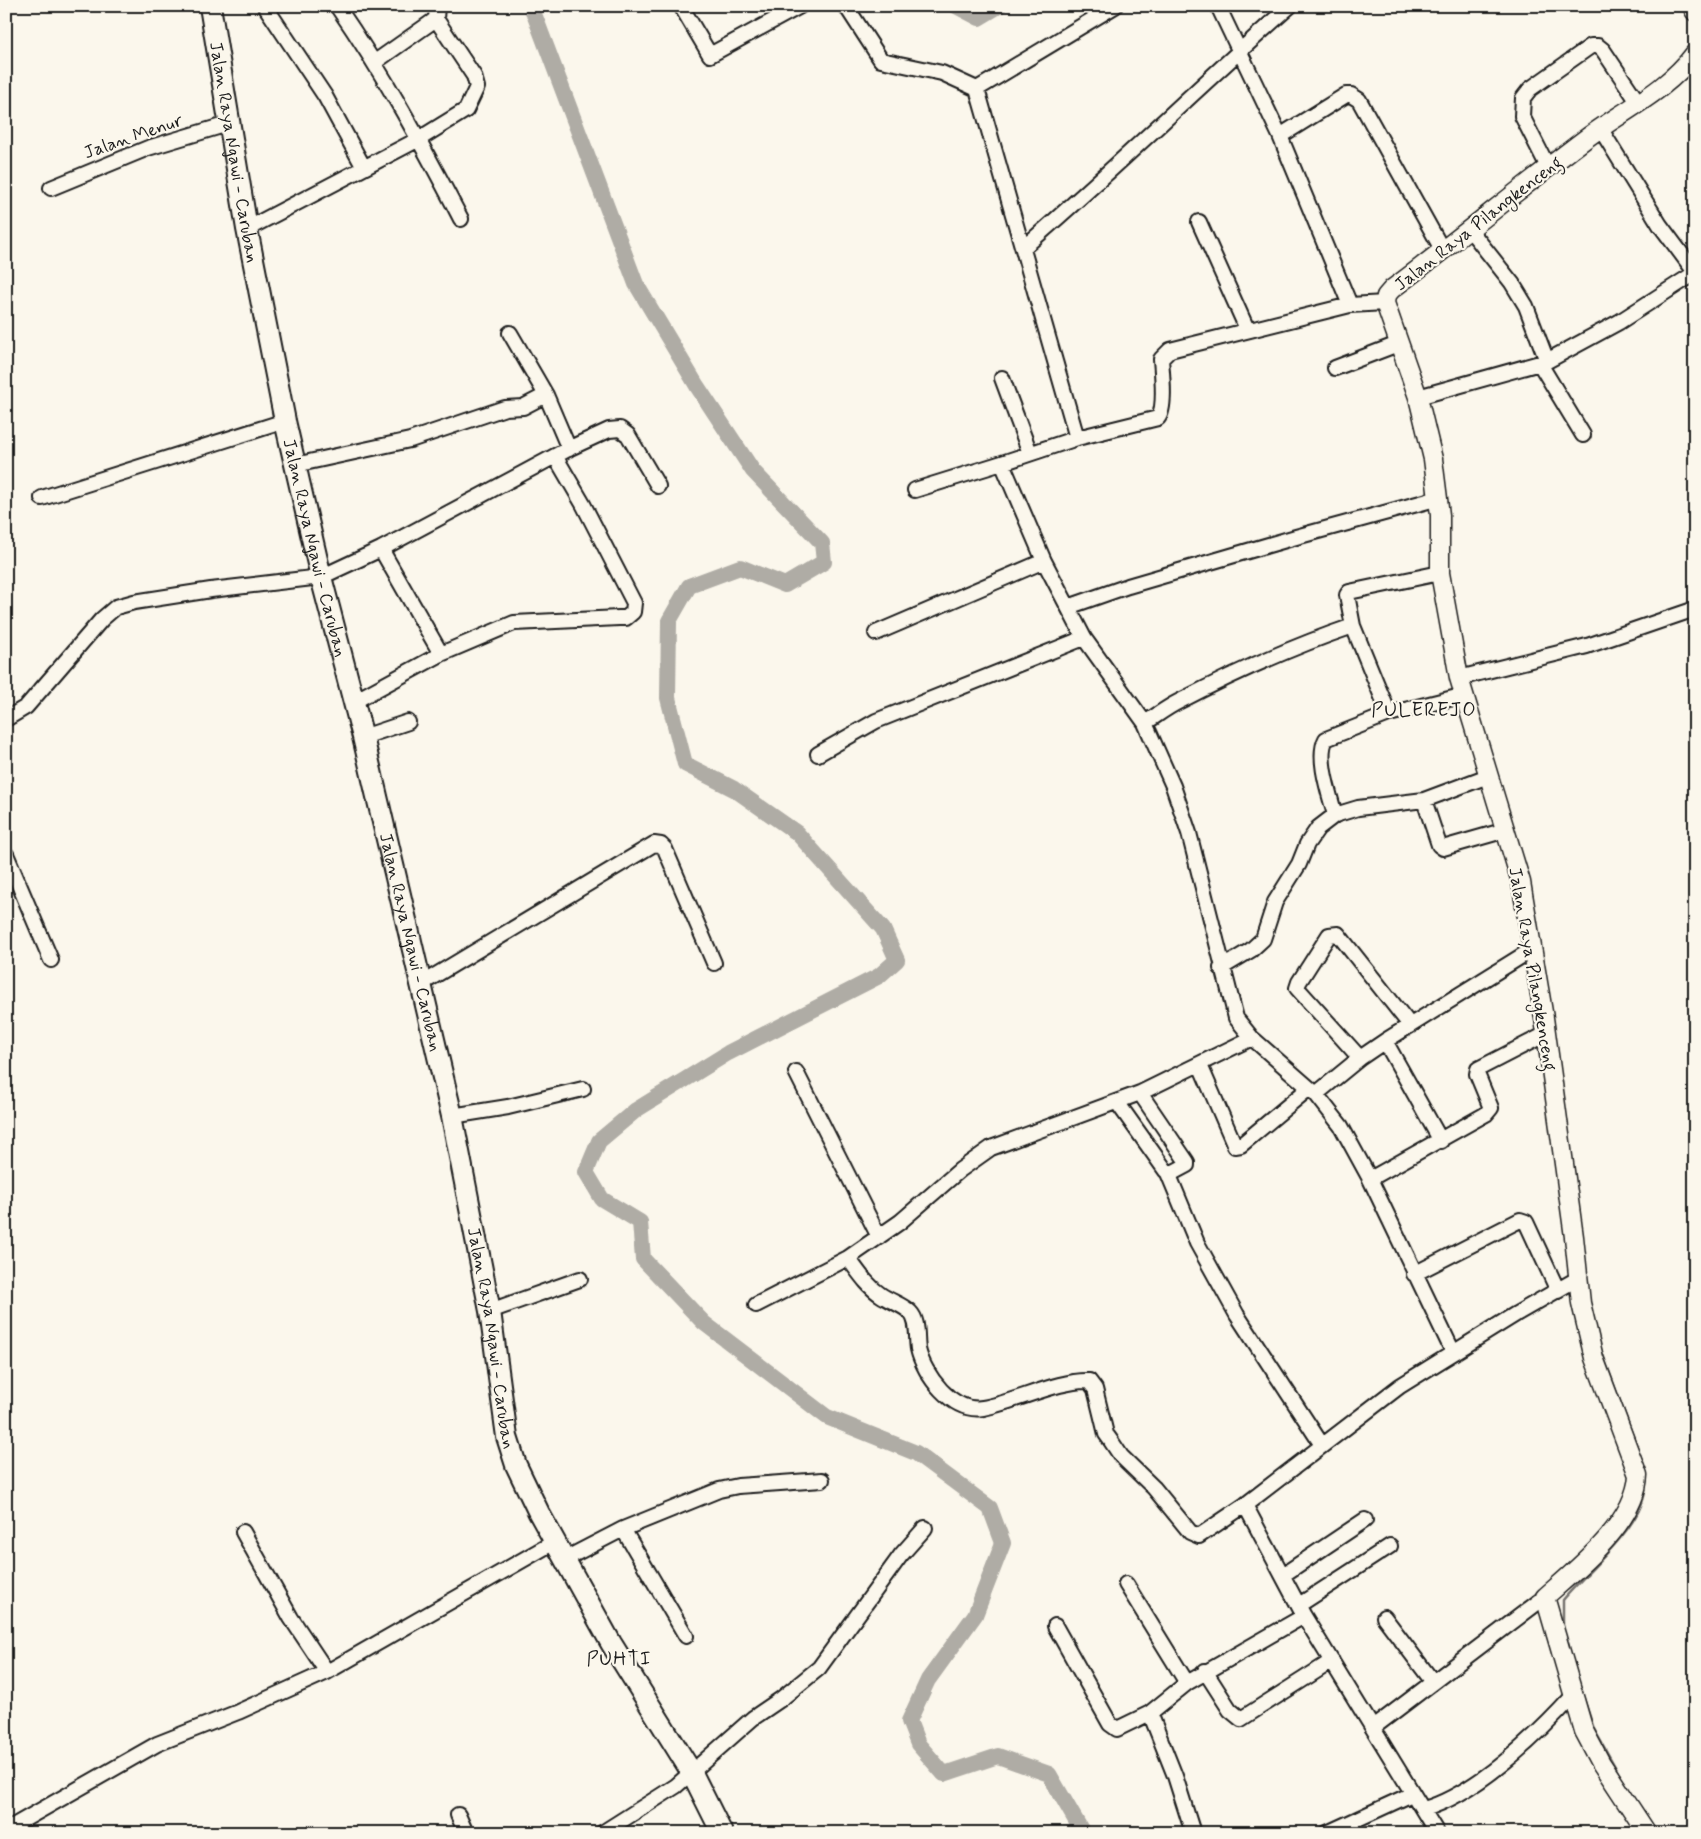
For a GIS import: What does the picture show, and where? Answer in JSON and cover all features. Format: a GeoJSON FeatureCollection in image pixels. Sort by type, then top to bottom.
{"type":"FeatureCollection","features":[{"type":"Feature","properties":{"kind":"highway","name":"Jalan Raya Ngawi - Caruban"},"geometry":{"type":"LineString","coordinates":[[210,6],[228,124],[285,421],[321,578],[363,737],[452,1116],[490,1311],[507,1436],[524,1482],[565,1559],[616,1651],[692,1773],[722,1833]]}},
{"type":"Feature","properties":{"kind":"main road"},"geometry":{"type":"LineString","coordinates":[[1692,6],[1695,12]]}},
{"type":"Feature","properties":{"kind":"main road","name":"Jalan Raya Pilangkenceng"},"geometry":{"type":"LineString","coordinates":[[1545,1597],[1597,1549],[1612,1531],[1630,1503],[1637,1484],[1636,1466],[1608,1400],[1594,1358],[1577,1279],[1574,1237],[1546,1034],[1533,949],[1520,882],[1460,678],[1440,573],[1439,498],[1433,459],[1418,397],[1385,303],[1386,296],[1392,288],[1443,251],[1548,167],[1674,75],[1695,53]]}},
{"type":"Feature","properties":{"kind":"main road"},"geometry":{"type":"LineString","coordinates":[[1545,1597],[1584,1731],[1601,1763],[1647,1833]]}},
{"type":"Feature","properties":{"kind":"street"},"geometry":{"type":"LineString","coordinates":[[265,6],[325,96],[363,166]]}},
{"type":"Feature","properties":{"kind":"street"},"geometry":{"type":"LineString","coordinates":[[337,6],[374,62],[419,139],[461,219]]}},
{"type":"Feature","properties":{"kind":"street"},"geometry":{"type":"LineString","coordinates":[[681,6],[710,55],[800,6]]}},
{"type":"Feature","properties":{"kind":"street"},"geometry":{"type":"LineString","coordinates":[[846,6],[881,60],[942,73],[977,89],[1077,438]]}},
{"type":"Feature","properties":{"kind":"street"},"geometry":{"type":"LineString","coordinates":[[977,89],[1115,6]]}},
{"type":"Feature","properties":{"kind":"street"},"geometry":{"type":"LineString","coordinates":[[1218,6],[1280,136],[1350,305]]}},
{"type":"Feature","properties":{"kind":"street"},"geometry":{"type":"LineString","coordinates":[[1023,248],[1148,138],[1239,51],[1290,6]]}},
{"type":"Feature","properties":{"kind":"street"},"geometry":{"type":"LineString","coordinates":[[247,228],[363,166],[419,139],[466,110],[477,87],[474,76],[436,12],[374,62]]}},
{"type":"Feature","properties":{"kind":"street"},"geometry":{"type":"LineString","coordinates":[[1548,167],[1522,116],[1523,98],[1530,89],[1591,46],[1598,46],[1603,50],[1638,102]]}},
{"type":"Feature","properties":{"kind":"street"},"geometry":{"type":"LineString","coordinates":[[1280,136],[1346,95],[1359,100],[1443,251]]}},
{"type":"Feature","properties":{"kind":"street","name":"Jalan Menur"},"geometry":{"type":"LineString","coordinates":[[51,188],[148,148],[228,124]]}},
{"type":"Feature","properties":{"kind":"street"},"geometry":{"type":"LineString","coordinates":[[1418,397],[1544,362],[1620,322],[1695,272],[1660,225],[1600,128]]}},
{"type":"Feature","properties":{"kind":"street"},"geometry":{"type":"LineString","coordinates":[[1199,222],[1247,329]]}},
{"type":"Feature","properties":{"kind":"street"},"geometry":{"type":"LineString","coordinates":[[1470,230],[1512,283],[1526,306],[1544,362],[1583,435]]}},
{"type":"Feature","properties":{"kind":"street"},"geometry":{"type":"LineString","coordinates":[[916,490],[1077,438],[1158,418],[1161,414],[1162,398],[1161,359],[1170,350],[1247,329],[1350,305],[1385,303]]}},
{"type":"Feature","properties":{"kind":"street"},"geometry":{"type":"LineString","coordinates":[[510,333],[546,395],[569,449]]}},
{"type":"Feature","properties":{"kind":"street"},"geometry":{"type":"LineString","coordinates":[[1335,368],[1398,344]]}},
{"type":"Feature","properties":{"kind":"street"},"geometry":{"type":"LineString","coordinates":[[1002,378],[1030,453]]}},
{"type":"Feature","properties":{"kind":"street"},"geometry":{"type":"LineString","coordinates":[[295,465],[410,440],[505,408],[524,407],[546,395]]}},
{"type":"Feature","properties":{"kind":"street"},"geometry":{"type":"LineString","coordinates":[[42,498],[285,421]]}},
{"type":"Feature","properties":{"kind":"street"},"geometry":{"type":"LineString","coordinates":[[6,719],[26,707],[102,620],[116,607],[191,593],[321,578],[381,549],[555,456],[609,430],[620,429],[628,435],[658,486]]}},
{"type":"Feature","properties":{"kind":"street"},"geometry":{"type":"LineString","coordinates":[[353,702],[440,654],[514,623],[626,618],[633,612],[634,603],[583,504],[555,456]]}},
{"type":"Feature","properties":{"kind":"street"},"geometry":{"type":"LineString","coordinates":[[1002,463],[1044,561],[1084,638],[1145,723],[1173,786],[1189,834],[1221,968],[1236,1018],[1252,1038],[1312,1092],[1341,1126],[1370,1179],[1453,1352]]}},
{"type":"Feature","properties":{"kind":"street"},"geometry":{"type":"LineString","coordinates":[[1068,607],[1128,586],[1439,498]]}},
{"type":"Feature","properties":{"kind":"street"},"geometry":{"type":"LineString","coordinates":[[381,549],[440,654]]}},
{"type":"Feature","properties":{"kind":"street"},"geometry":{"type":"LineString","coordinates":[[876,633],[1044,561]]}},
{"type":"Feature","properties":{"kind":"street"},"geometry":{"type":"LineString","coordinates":[[1389,714],[1353,626],[1347,594],[1349,592],[1440,573]]}},
{"type":"Feature","properties":{"kind":"street"},"geometry":{"type":"LineString","coordinates":[[1460,678],[1586,646],[1695,609]]}},
{"type":"Feature","properties":{"kind":"street"},"geometry":{"type":"LineString","coordinates":[[1145,723],[1179,701],[1318,638],[1353,626]]}},
{"type":"Feature","properties":{"kind":"street"},"geometry":{"type":"LineString","coordinates":[[818,754],[876,721],[1084,638]]}},
{"type":"Feature","properties":{"kind":"street"},"geometry":{"type":"LineString","coordinates":[[1335,815],[1322,760],[1323,745],[1326,739],[1389,714],[1465,695]]}},
{"type":"Feature","properties":{"kind":"street"},"geometry":{"type":"LineString","coordinates":[[363,737],[408,722]]}},
{"type":"Feature","properties":{"kind":"street"},"geometry":{"type":"LineString","coordinates":[[1221,968],[1251,950],[1263,939],[1275,902],[1300,864],[1307,844],[1318,828],[1335,815],[1358,808],[1424,800],[1488,776]]}},
{"type":"Feature","properties":{"kind":"street"},"geometry":{"type":"LineString","coordinates":[[1424,800],[1439,845],[1443,848],[1506,830]]}},
{"type":"Feature","properties":{"kind":"street"},"geometry":{"type":"LineString","coordinates":[[421,984],[654,844],[661,845],[666,849],[714,963]]}},
{"type":"Feature","properties":{"kind":"street"},"geometry":{"type":"LineString","coordinates":[[6,854],[51,960]]}},
{"type":"Feature","properties":{"kind":"street"},"geometry":{"type":"LineString","coordinates":[[1360,1058],[1297,988],[1298,982],[1329,935],[1338,934],[1410,1025]]}},
{"type":"Feature","properties":{"kind":"street"},"geometry":{"type":"LineString","coordinates":[[1200,1065],[1235,1146],[1241,1145],[1385,1041],[1533,949]]}},
{"type":"Feature","properties":{"kind":"street"},"geometry":{"type":"LineString","coordinates":[[1370,1179],[1441,1140],[1491,1109],[1477,1074],[1478,1069],[1546,1034]]}},
{"type":"Feature","properties":{"kind":"street"},"geometry":{"type":"LineString","coordinates":[[756,1305],[848,1258],[879,1237],[960,1170],[991,1148],[1030,1132],[1140,1093],[1252,1038]]}},
{"type":"Feature","properties":{"kind":"street"},"geometry":{"type":"LineString","coordinates":[[1385,1041],[1441,1140]]}},
{"type":"Feature","properties":{"kind":"street"},"geometry":{"type":"LineString","coordinates":[[796,1072],[879,1237]]}},
{"type":"Feature","properties":{"kind":"street"},"geometry":{"type":"LineString","coordinates":[[452,1116],[508,1107],[583,1089]]}},
{"type":"Feature","properties":{"kind":"street"},"geometry":{"type":"LineString","coordinates":[[1140,1093],[1188,1162],[1187,1165],[1168,1173]]}},
{"type":"Feature","properties":{"kind":"street"},"geometry":{"type":"LineString","coordinates":[[1117,1102],[1168,1173],[1197,1243],[1237,1314],[1322,1445]]}},
{"type":"Feature","properties":{"kind":"street"},"geometry":{"type":"LineString","coordinates":[[1414,1274],[1520,1220],[1524,1220],[1558,1291]]}},
{"type":"Feature","properties":{"kind":"street"},"geometry":{"type":"LineString","coordinates":[[848,1258],[877,1293],[910,1311],[915,1318],[918,1349],[924,1365],[944,1392],[962,1406],[981,1408],[1089,1381],[1095,1389],[1106,1434],[1121,1456],[1154,1488],[1195,1536],[1204,1534],[1245,1505],[1400,1386],[1453,1352],[1577,1279]]}},
{"type":"Feature","properties":{"kind":"street"},"geometry":{"type":"LineString","coordinates":[[490,1311],[580,1279]]}},
{"type":"Feature","properties":{"kind":"street"},"geometry":{"type":"LineString","coordinates":[[565,1559],[624,1529],[719,1490],[738,1486],[822,1480]]}},
{"type":"Feature","properties":{"kind":"street"},"geometry":{"type":"LineString","coordinates":[[1245,1505],[1302,1610],[1437,1833]]}},
{"type":"Feature","properties":{"kind":"street"},"geometry":{"type":"LineString","coordinates":[[1283,1575],[1365,1520]]}},
{"type":"Feature","properties":{"kind":"street"},"geometry":{"type":"LineString","coordinates":[[602,1833],[640,1810],[692,1773],[752,1718],[781,1699],[819,1668],[901,1555],[926,1528]]}},
{"type":"Feature","properties":{"kind":"street"},"geometry":{"type":"LineString","coordinates":[[624,1529],[686,1636]]}},
{"type":"Feature","properties":{"kind":"street"},"geometry":{"type":"LineString","coordinates":[[243,1532],[291,1618],[327,1672]]}},
{"type":"Feature","properties":{"kind":"street"},"geometry":{"type":"LineString","coordinates":[[6,1830],[157,1744],[238,1712],[327,1672],[556,1542]]}},
{"type":"Feature","properties":{"kind":"street"},"geometry":{"type":"LineString","coordinates":[[1055,1626],[1110,1724],[1117,1729],[1122,1728],[1150,1714],[1187,1683],[1302,1610],[1390,1546]]}},
{"type":"Feature","properties":{"kind":"street"},"geometry":{"type":"LineString","coordinates":[[1126,1584],[1187,1683]]}},
{"type":"Feature","properties":{"kind":"street"},"geometry":{"type":"LineString","coordinates":[[1374,1727],[1545,1597]]}},
{"type":"Feature","properties":{"kind":"street"},"geometry":{"type":"LineString","coordinates":[[1384,1617],[1433,1682]]}},
{"type":"Feature","properties":{"kind":"street"},"geometry":{"type":"LineString","coordinates":[[1205,1671],[1230,1710],[1240,1719],[1332,1661]]}},
{"type":"Feature","properties":{"kind":"street"},"geometry":{"type":"LineString","coordinates":[[1424,1809],[1444,1803],[1498,1766],[1547,1726],[1573,1696]]}},
{"type":"Feature","properties":{"kind":"street"},"geometry":{"type":"LineString","coordinates":[[1150,1714],[1175,1776],[1194,1833]]}},
{"type":"Feature","properties":{"kind":"street"},"geometry":{"type":"LineString","coordinates":[[1327,1833],[1412,1794]]}},
{"type":"Feature","properties":{"kind":"street"},"geometry":{"type":"LineString","coordinates":[[458,1815],[466,1833]]}},
{"type":"Feature","properties":{"kind":"waterway"},"geometry":{"type":"LineString","coordinates":[[531,6],[636,284],[697,386],[753,471],[822,543],[824,562],[785,585],[740,567],[689,586],[669,621],[668,698],[685,764],[734,789],[797,833],[883,929],[897,960],[879,976],[728,1053],[636,1110],[599,1141],[586,1172],[602,1199],[640,1222],[643,1259],[704,1323],[827,1417],[916,1453],[990,1508],[1003,1543],[975,1615],[928,1680],[909,1721],[918,1744],[944,1774],[998,1756],[1049,1774],[1083,1833]]}},
{"type":"Feature","properties":{"kind":"waterway"},"geometry":{"type":"LineString","coordinates":[[956,6],[979,18],[999,6]]}},
{"type":"Feature","properties":{"kind":"waterway"},"geometry":{"type":"LineString","coordinates":[[1599,1344],[1643,1463]]}},
{"type":"Feature","properties":{"kind":"waterway"},"geometry":{"type":"LineString","coordinates":[[1563,1629],[1563,1600],[1616,1544],[1639,1511],[1644,1495],[1645,1479]]}},
{"type":"Feature","properties":{"kind":"waterway"},"geometry":{"type":"LineString","coordinates":[[1584,1699],[1594,1729],[1626,1786]]}},
{"type":"Feature","properties":{"kind":"district","name":"PULEREJO"},"geometry":{"type":"Point","coordinates":[1424,709]}},
{"type":"Feature","properties":{"kind":"district","name":"PUHTI"},"geometry":{"type":"Point","coordinates":[619,1658]}}]}
